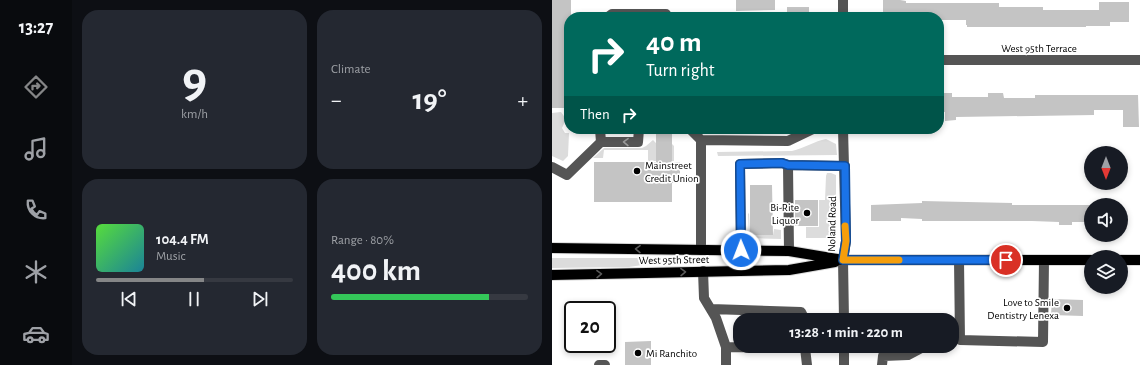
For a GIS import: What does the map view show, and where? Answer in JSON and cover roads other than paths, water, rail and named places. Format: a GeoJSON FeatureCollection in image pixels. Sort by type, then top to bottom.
{"type":"FeatureCollection","features":[{"type":"Feature","properties":{"kind":"main road","name":"West 95th Street"},"geometry":{"type":"LineString","coordinates":[[552,248],[789,251],[843,260],[1084,260]]}},
{"type":"Feature","properties":{"kind":"main road","name":"West 95th Street"},"geometry":{"type":"LineString","coordinates":[[555,276],[703,271],[789,270],[843,260]]}},
{"type":"Feature","properties":{"kind":"main road"},"geometry":{"type":"LineString","coordinates":[[1128,260],[1140,260]]}},
{"type":"Feature","properties":{"kind":"street"},"geometry":{"type":"LineString","coordinates":[[843,0],[843,12]]}},
{"type":"Feature","properties":{"kind":"street","name":"West 95th Terrace"},"geometry":{"type":"LineString","coordinates":[[944,60],[1140,60]]}},
{"type":"Feature","properties":{"kind":"street"},"geometry":{"type":"LineString","coordinates":[[600,134],[601,142]]}},
{"type":"Feature","properties":{"kind":"street"},"geometry":{"type":"LineString","coordinates":[[552,167],[567,175],[601,142],[638,142],[639,134]]}},
{"type":"Feature","properties":{"kind":"street"},"geometry":{"type":"LineString","coordinates":[[695,134],[701,140],[788,141],[803,134]]}},
{"type":"Feature","properties":{"kind":"street","name":"Noland Road"},"geometry":{"type":"LineString","coordinates":[[843,134],[846,241],[843,260],[844,313]]}},
{"type":"Feature","properties":{"kind":"street"},"geometry":{"type":"LineString","coordinates":[[701,140],[701,250]]}},
{"type":"Feature","properties":{"kind":"street"},"geometry":{"type":"LineString","coordinates":[[741,250],[740,164],[782,163],[788,165],[845,166]]}},
{"type":"Feature","properties":{"kind":"street"},"geometry":{"type":"LineString","coordinates":[[788,165],[789,251]]}},
{"type":"Feature","properties":{"kind":"street"},"geometry":{"type":"LineString","coordinates":[[957,313],[960,260]]}},
{"type":"Feature","properties":{"kind":"street"},"geometry":{"type":"LineString","coordinates":[[959,341],[1043,342],[1044,260]]}},
{"type":"Feature","properties":{"kind":"street"},"geometry":{"type":"LineString","coordinates":[[703,271],[704,298],[716,318],[726,347],[726,365]]}},
{"type":"Feature","properties":{"kind":"street"},"geometry":{"type":"LineString","coordinates":[[710,309],[802,313]]}},
{"type":"Feature","properties":{"kind":"street"},"geometry":{"type":"LineString","coordinates":[[726,347],[733,347]]}},
{"type":"Feature","properties":{"kind":"street"},"geometry":{"type":"LineString","coordinates":[[806,353],[807,365]]}},
{"type":"Feature","properties":{"kind":"street"},"geometry":{"type":"LineString","coordinates":[[844,353],[844,365]]}},
{"type":"Feature","properties":{"kind":"street"},"geometry":{"type":"LineString","coordinates":[[882,365],[883,356],[908,356],[913,353]]}},
{"type":"Feature","properties":{"kind":"street"},"geometry":{"type":"LineString","coordinates":[[599,365],[605,365]]}},
{"type":"Feature","properties":{"kind":"place","name":"Mainstreet Credit Union"},"geometry":{"type":"Point","coordinates":[637,171]}},
{"type":"Feature","properties":{"kind":"place","name":"Bi-Rite Liquor"},"geometry":{"type":"Point","coordinates":[807,213]}},
{"type":"Feature","properties":{"kind":"place","name":"Love to Smile Dentistry Lenexa"},"geometry":{"type":"Point","coordinates":[1067,308]}},
{"type":"Feature","properties":{"kind":"place","name":"Mi Ranchito"},"geometry":{"type":"Point","coordinates":[638,353]}}]}
